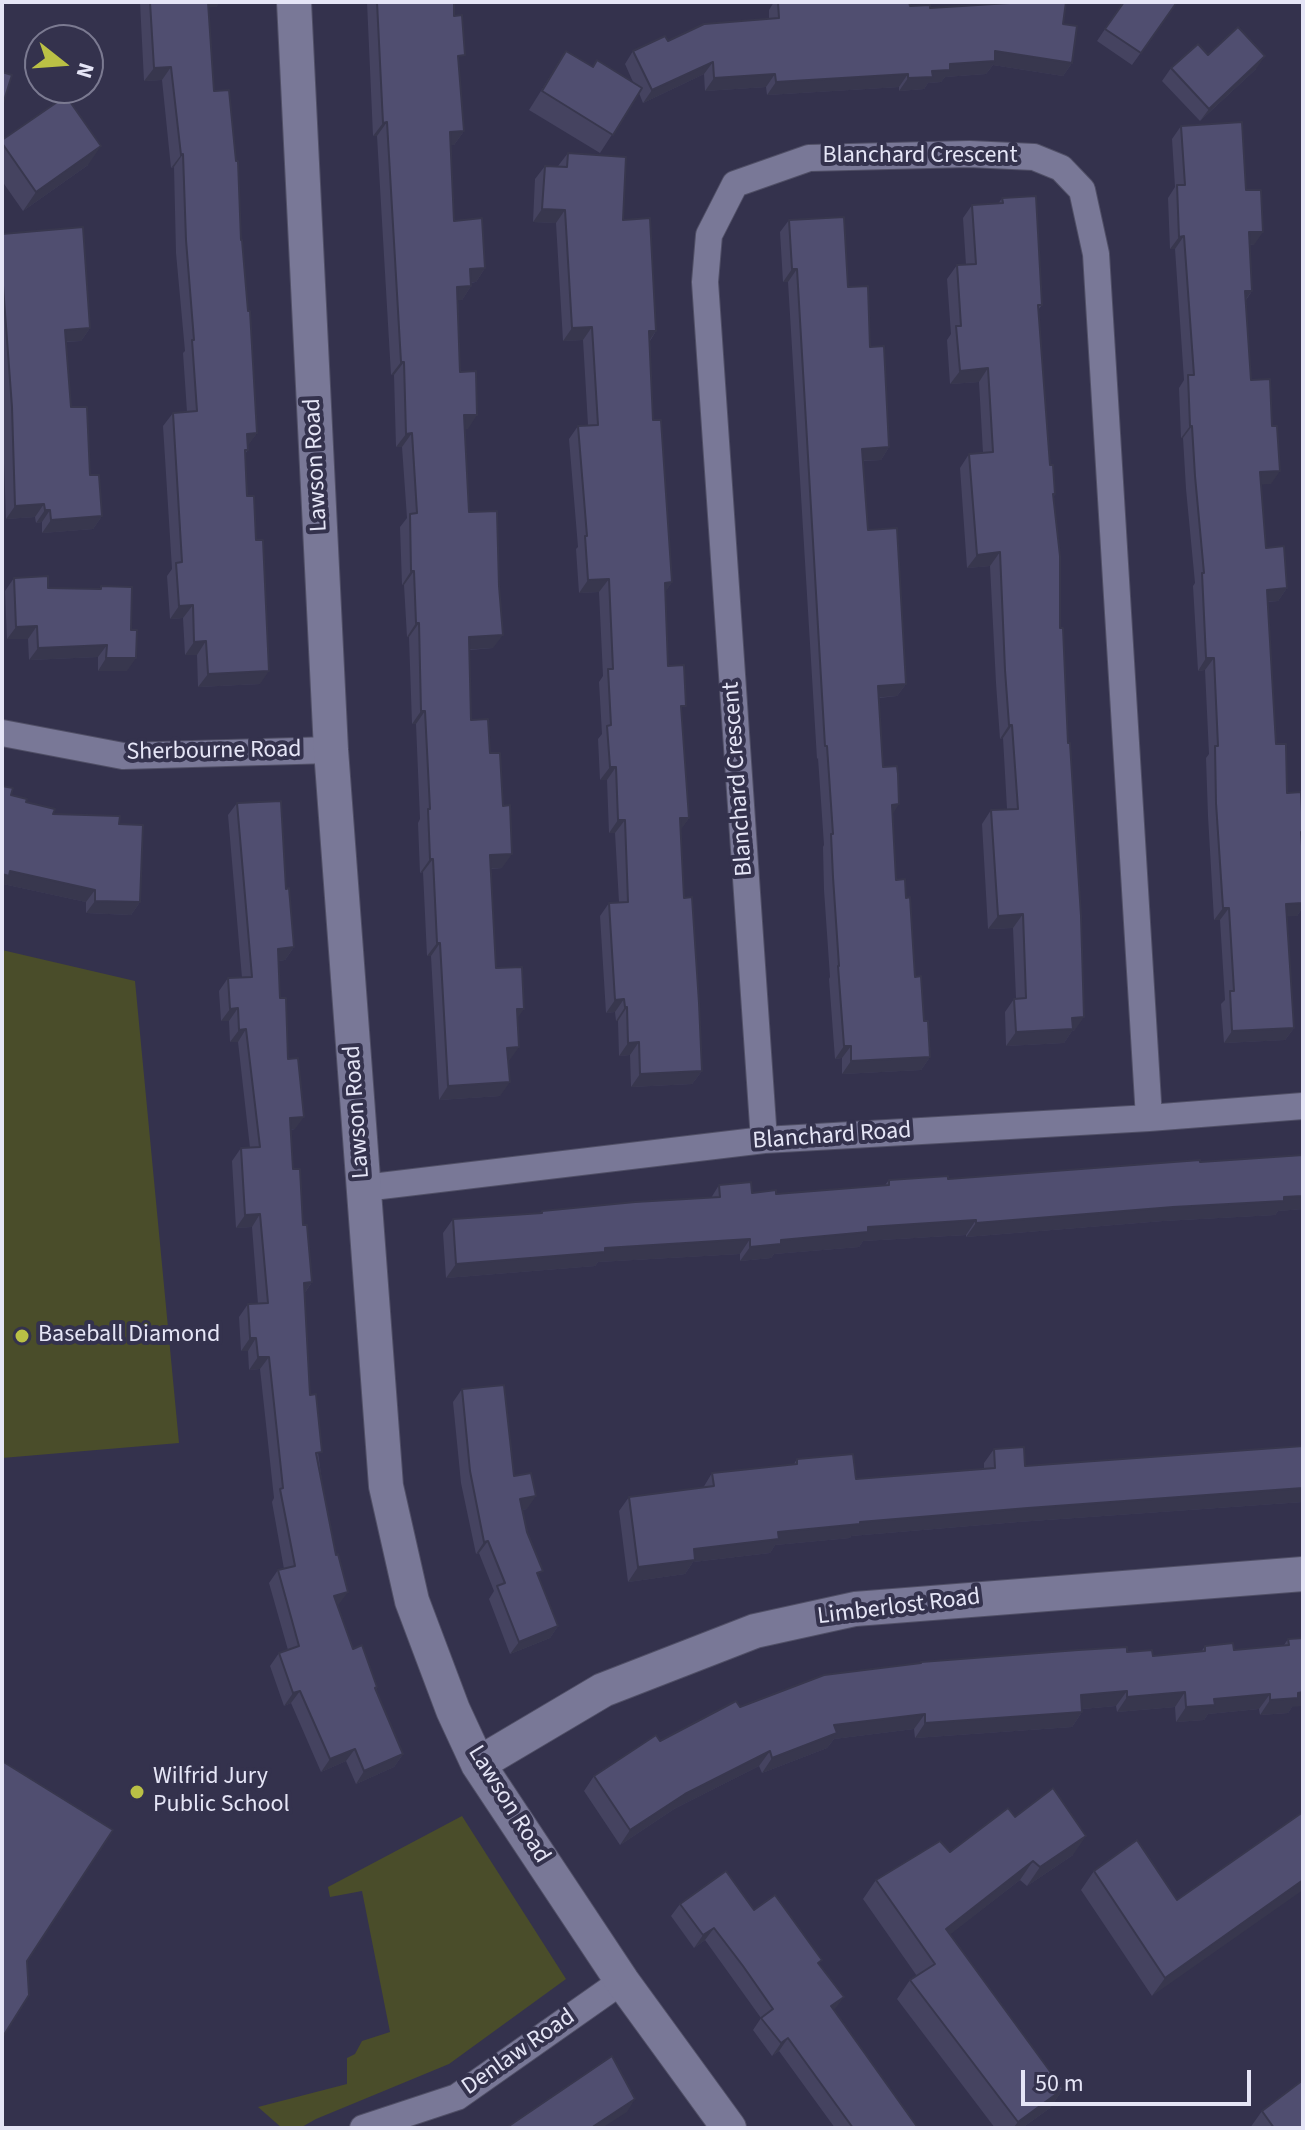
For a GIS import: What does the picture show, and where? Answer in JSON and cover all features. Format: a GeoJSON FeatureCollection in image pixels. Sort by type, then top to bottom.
{"type":"FeatureCollection","features":[{"type":"Feature","properties":{"kind":"street","name":"Lawson Road"},"geometry":{"type":"LineString","coordinates":[[294,2],[331,750],[386,1486],[412,1601],[453,1710],[478,1764],[622,1981],[729,2128]]}},
{"type":"Feature","properties":{"kind":"street","name":"Blanchard Crescent"},"geometry":{"type":"LineString","coordinates":[[764,1140],[705,282],[709,235],[735,184],[809,158],[969,154],[1034,157],[1061,168],[1082,190],[1096,254],[1149,1118]]}},
{"type":"Feature","properties":{"kind":"street","name":"Sherbourne Road"},"geometry":{"type":"LineString","coordinates":[[2,733],[123,756],[331,750]]}},
{"type":"Feature","properties":{"kind":"street","name":"Blanchard Road"},"geometry":{"type":"LineString","coordinates":[[364,1188],[764,1140],[1303,1106]]}},
{"type":"Feature","properties":{"kind":"street","name":"Limberlost Road"},"geometry":{"type":"LineString","coordinates":[[478,1764],[603,1690],[755,1631],[855,1609],[1303,1574]]}},
{"type":"Feature","properties":{"kind":"street","name":"Denlaw Road"},"geometry":{"type":"LineString","coordinates":[[363,2128],[457,2097],[622,1981]]}},
{"type":"Feature","properties":{"kind":"green space"},"geometry":{"type":"Polygon","coordinates":[[[2,950],[135,981],[179,1443],[2,1458],[2,950]]]}},
{"type":"Feature","properties":{"kind":"green space"},"geometry":{"type":"Polygon","coordinates":[[[462,1816],[566,1979],[449,2064],[300,2128],[282,2128],[258,2107],[347,2084],[347,2058],[355,2054],[362,2041],[390,2032],[362,1891],[330,1897],[328,1887],[462,1816]]]}},
{"type":"Feature","properties":{"kind":"building"},"geometry":{"type":"Polygon","coordinates":[[[150,2],[208,2],[214,91],[229,90],[238,161],[241,240],[250,311],[257,433],[247,434],[247,496],[254,496],[256,540],[263,540],[269,671],[208,674],[206,641],[194,642],[193,605],[179,606],[176,563],[182,562],[173,413],[197,411],[194,340],[183,154],[171,67],[154,68],[150,2]]]}},
{"type":"Feature","properties":{"kind":"building"},"geometry":{"type":"Polygon","coordinates":[[[377,2],[454,2],[454,16],[462,15],[465,55],[458,56],[464,131],[450,132],[454,221],[482,218],[485,268],[470,269],[471,286],[457,287],[460,372],[476,371],[477,415],[464,415],[469,512],[497,511],[503,635],[469,637],[471,720],[488,719],[490,753],[500,753],[503,806],[510,805],[512,854],[490,855],[496,968],[522,967],[524,1009],[517,1009],[519,1047],[507,1048],[510,1082],[448,1086],[440,943],[437,943],[433,859],[430,859],[419,623],[416,623],[414,571],[411,571],[410,514],[417,513],[412,433],[406,434],[404,362],[401,362],[387,122],[383,123],[377,2]]]}},
{"type":"Feature","properties":{"kind":"building"},"geometry":{"type":"Polygon","coordinates":[[[778,2],[909,2],[910,6],[930,5],[930,8],[1066,2],[1063,24],[1077,26],[1072,63],[995,51],[995,61],[950,64],[950,70],[932,71],[933,77],[908,78],[908,74],[776,82],[775,74],[714,78],[713,62],[652,90],[633,51],[665,36],[668,41],[704,24],[779,18],[778,2]]]}},
{"type":"Feature","properties":{"kind":"building"},"geometry":{"type":"Polygon","coordinates":[[[1124,2],[1177,2],[1141,53],[1105,29],[1124,2]]]}},
{"type":"Feature","properties":{"kind":"building"},"geometry":{"type":"Polygon","coordinates":[[[1238,27],[1265,56],[1209,109],[1171,68],[1198,44],[1208,55],[1238,27]]]}},
{"type":"Feature","properties":{"kind":"building"},"geometry":{"type":"Polygon","coordinates":[[[566,51],[593,67],[597,60],[642,88],[613,135],[542,91],[566,51]]]}},
{"type":"Feature","properties":{"kind":"building"},"geometry":{"type":"Polygon","coordinates":[[[2,72],[12,75],[2,107],[2,72]]]}},
{"type":"Feature","properties":{"kind":"building"},"geometry":{"type":"Polygon","coordinates":[[[54,104],[72,104],[101,146],[36,192],[2,140],[54,104]]]}},
{"type":"Feature","properties":{"kind":"building"},"geometry":{"type":"Polygon","coordinates":[[[1242,122],[1246,190],[1261,190],[1263,232],[1249,232],[1252,291],[1245,291],[1251,380],[1270,379],[1272,426],[1277,426],[1280,471],[1260,472],[1266,548],[1284,546],[1287,588],[1267,590],[1276,744],[1286,744],[1287,793],[1301,792],[1303,903],[1286,904],[1294,1028],[1232,1031],[1230,991],[1234,991],[1229,908],[1223,908],[1216,803],[1215,746],[1218,746],[1214,658],[1206,658],[1204,573],[1190,426],[1188,375],[1194,375],[1184,236],[1179,237],[1177,185],[1185,185],[1181,126],[1242,122]]]}},
{"type":"Feature","properties":{"kind":"building"},"geometry":{"type":"Polygon","coordinates":[[[568,153],[626,157],[623,220],[650,218],[656,331],[649,331],[653,420],[661,420],[672,582],[665,583],[668,666],[684,665],[686,706],[681,706],[689,818],[680,818],[684,898],[692,897],[702,1071],[640,1074],[639,1042],[628,1043],[627,1007],[624,999],[615,1000],[609,903],[628,902],[625,820],[618,820],[616,767],[610,767],[607,726],[611,725],[608,669],[613,669],[609,579],[588,580],[578,426],[598,425],[592,327],[572,328],[565,210],[542,209],[545,166],[567,167],[568,153]]]}},
{"type":"Feature","properties":{"kind":"building"},"geometry":{"type":"Polygon","coordinates":[[[1036,196],[1042,305],[1038,305],[1060,556],[1060,628],[1063,628],[1081,916],[1084,1017],[1072,1018],[1073,1029],[1016,1032],[1014,999],[1026,998],[1023,914],[998,916],[991,810],[1018,809],[1005,670],[1000,552],[977,555],[969,454],[993,452],[988,368],[960,371],[956,326],[961,326],[957,265],[976,264],[972,205],[1003,203],[1002,198],[1036,196]]]}},
{"type":"Feature","properties":{"kind":"building"},"geometry":{"type":"Polygon","coordinates":[[[844,217],[848,287],[868,286],[870,347],[884,346],[889,447],[862,449],[868,530],[897,528],[906,684],[878,686],[883,767],[897,766],[899,804],[892,805],[896,880],[905,879],[906,898],[910,897],[915,977],[921,976],[930,1057],[851,1061],[851,1046],[844,1046],[797,269],[792,269],[789,220],[844,217]]]}},
{"type":"Feature","properties":{"kind":"building"},"geometry":{"type":"Polygon","coordinates":[[[83,227],[90,328],[65,330],[71,407],[87,407],[90,475],[99,475],[102,516],[51,520],[50,510],[45,510],[44,504],[15,506],[2,234],[83,227]]]}},
{"type":"Feature","properties":{"kind":"building"},"geometry":{"type":"Polygon","coordinates":[[[48,576],[48,588],[132,587],[131,630],[137,630],[136,658],[106,658],[107,645],[38,648],[37,626],[16,627],[14,578],[48,576]]]}},
{"type":"Feature","properties":{"kind":"building"},"geometry":{"type":"Polygon","coordinates":[[[2,786],[13,788],[11,795],[27,799],[26,802],[55,809],[53,814],[120,816],[119,824],[143,825],[140,902],[95,901],[95,890],[10,871],[9,876],[2,874],[2,786]]]}},
{"type":"Feature","properties":{"kind":"building"},"geometry":{"type":"Polygon","coordinates":[[[281,801],[286,889],[289,888],[294,947],[278,949],[280,998],[286,998],[288,1059],[298,1058],[304,1117],[290,1118],[293,1169],[300,1169],[303,1225],[307,1225],[312,1282],[304,1283],[310,1395],[316,1394],[322,1452],[316,1453],[336,1555],[348,1592],[334,1596],[353,1649],[362,1645],[375,1688],[403,1754],[364,1771],[355,1749],[330,1759],[300,1691],[293,1693],[279,1653],[299,1646],[278,1570],[295,1566],[280,1489],[283,1488],[269,1357],[258,1357],[256,1338],[250,1338],[248,1304],[268,1303],[260,1214],[245,1215],[241,1148],[260,1147],[246,1029],[239,1030],[238,1008],[230,1009],[228,978],[252,977],[237,803],[281,801]]]}},
{"type":"Feature","properties":{"kind":"building"},"geometry":{"type":"Polygon","coordinates":[[[1303,1155],[1303,1196],[1284,1197],[1284,1201],[976,1223],[976,1220],[868,1227],[868,1232],[781,1240],[781,1244],[750,1247],[750,1239],[605,1248],[605,1252],[456,1264],[453,1219],[720,1197],[719,1185],[751,1182],[752,1193],[776,1190],[776,1194],[889,1185],[889,1180],[948,1176],[948,1179],[1303,1155]]]}},
{"type":"Feature","properties":{"kind":"building"},"geometry":{"type":"Polygon","coordinates":[[[504,1385],[514,1476],[531,1473],[536,1496],[520,1499],[527,1532],[543,1571],[537,1573],[558,1626],[519,1642],[497,1586],[505,1583],[488,1541],[484,1542],[470,1471],[462,1389],[504,1385]]]}},
{"type":"Feature","properties":{"kind":"building"},"geometry":{"type":"Polygon","coordinates":[[[1303,1446],[1303,1488],[860,1522],[778,1532],[779,1539],[694,1549],[695,1560],[638,1567],[629,1497],[714,1486],[712,1473],[797,1464],[797,1459],[853,1454],[856,1479],[995,1468],[994,1449],[1024,1447],[1025,1466],[1303,1446]]]}},
{"type":"Feature","properties":{"kind":"building"},"geometry":{"type":"Polygon","coordinates":[[[1303,1638],[1303,1692],[1298,1693],[1298,1698],[1270,1700],[1270,1694],[1214,1699],[1215,1705],[1186,1707],[1185,1692],[1127,1697],[1127,1691],[1081,1695],[1082,1712],[925,1723],[925,1714],[834,1725],[837,1733],[772,1758],[770,1751],[685,1794],[630,1830],[594,1776],[656,1735],[660,1741],[736,1701],[740,1707],[824,1675],[921,1662],[1127,1647],[1127,1652],[1152,1650],[1153,1656],[1205,1651],[1205,1646],[1233,1643],[1234,1650],[1289,1645],[1288,1639],[1303,1638]]]}},
{"type":"Feature","properties":{"kind":"building"},"geometry":{"type":"Polygon","coordinates":[[[2,1761],[113,1830],[27,1961],[29,1995],[2,2038],[2,1761]]]}},
{"type":"Feature","properties":{"kind":"building"},"geometry":{"type":"Polygon","coordinates":[[[1053,1788],[1086,1836],[1040,1867],[1033,1861],[946,1929],[1063,2089],[1018,2122],[910,1980],[935,1964],[876,1880],[940,1841],[950,1852],[1008,1808],[1015,1817],[1053,1788]]]}},
{"type":"Feature","properties":{"kind":"building"},"geometry":{"type":"Polygon","coordinates":[[[1303,1812],[1303,1880],[1165,1978],[1094,1871],[1137,1840],[1177,1900],[1303,1812]]]}},
{"type":"Feature","properties":{"kind":"building"},"geometry":{"type":"Polygon","coordinates":[[[726,1871],[754,1910],[775,1895],[822,1960],[818,1963],[844,1997],[831,2006],[918,2128],[853,2128],[788,2038],[781,2043],[761,2018],[773,2009],[743,1966],[714,1928],[703,1935],[680,1904],[726,1871]]]}},
{"type":"Feature","properties":{"kind":"building"},"geometry":{"type":"Polygon","coordinates":[[[612,2056],[635,2099],[591,2128],[506,2128],[612,2056]]]}},
{"type":"Feature","properties":{"kind":"building"},"geometry":{"type":"Polygon","coordinates":[[[1303,2080],[1303,2128],[1274,2128],[1262,2111],[1303,2080]]]}},
{"type":"Feature","properties":{"kind":"place","name":"Baseball Diamond"},"geometry":{"type":"Point","coordinates":[22,1336]}},
{"type":"Feature","properties":{"kind":"place","name":"Wilfrid Jury Public School"},"geometry":{"type":"Point","coordinates":[137,1792]}}]}
